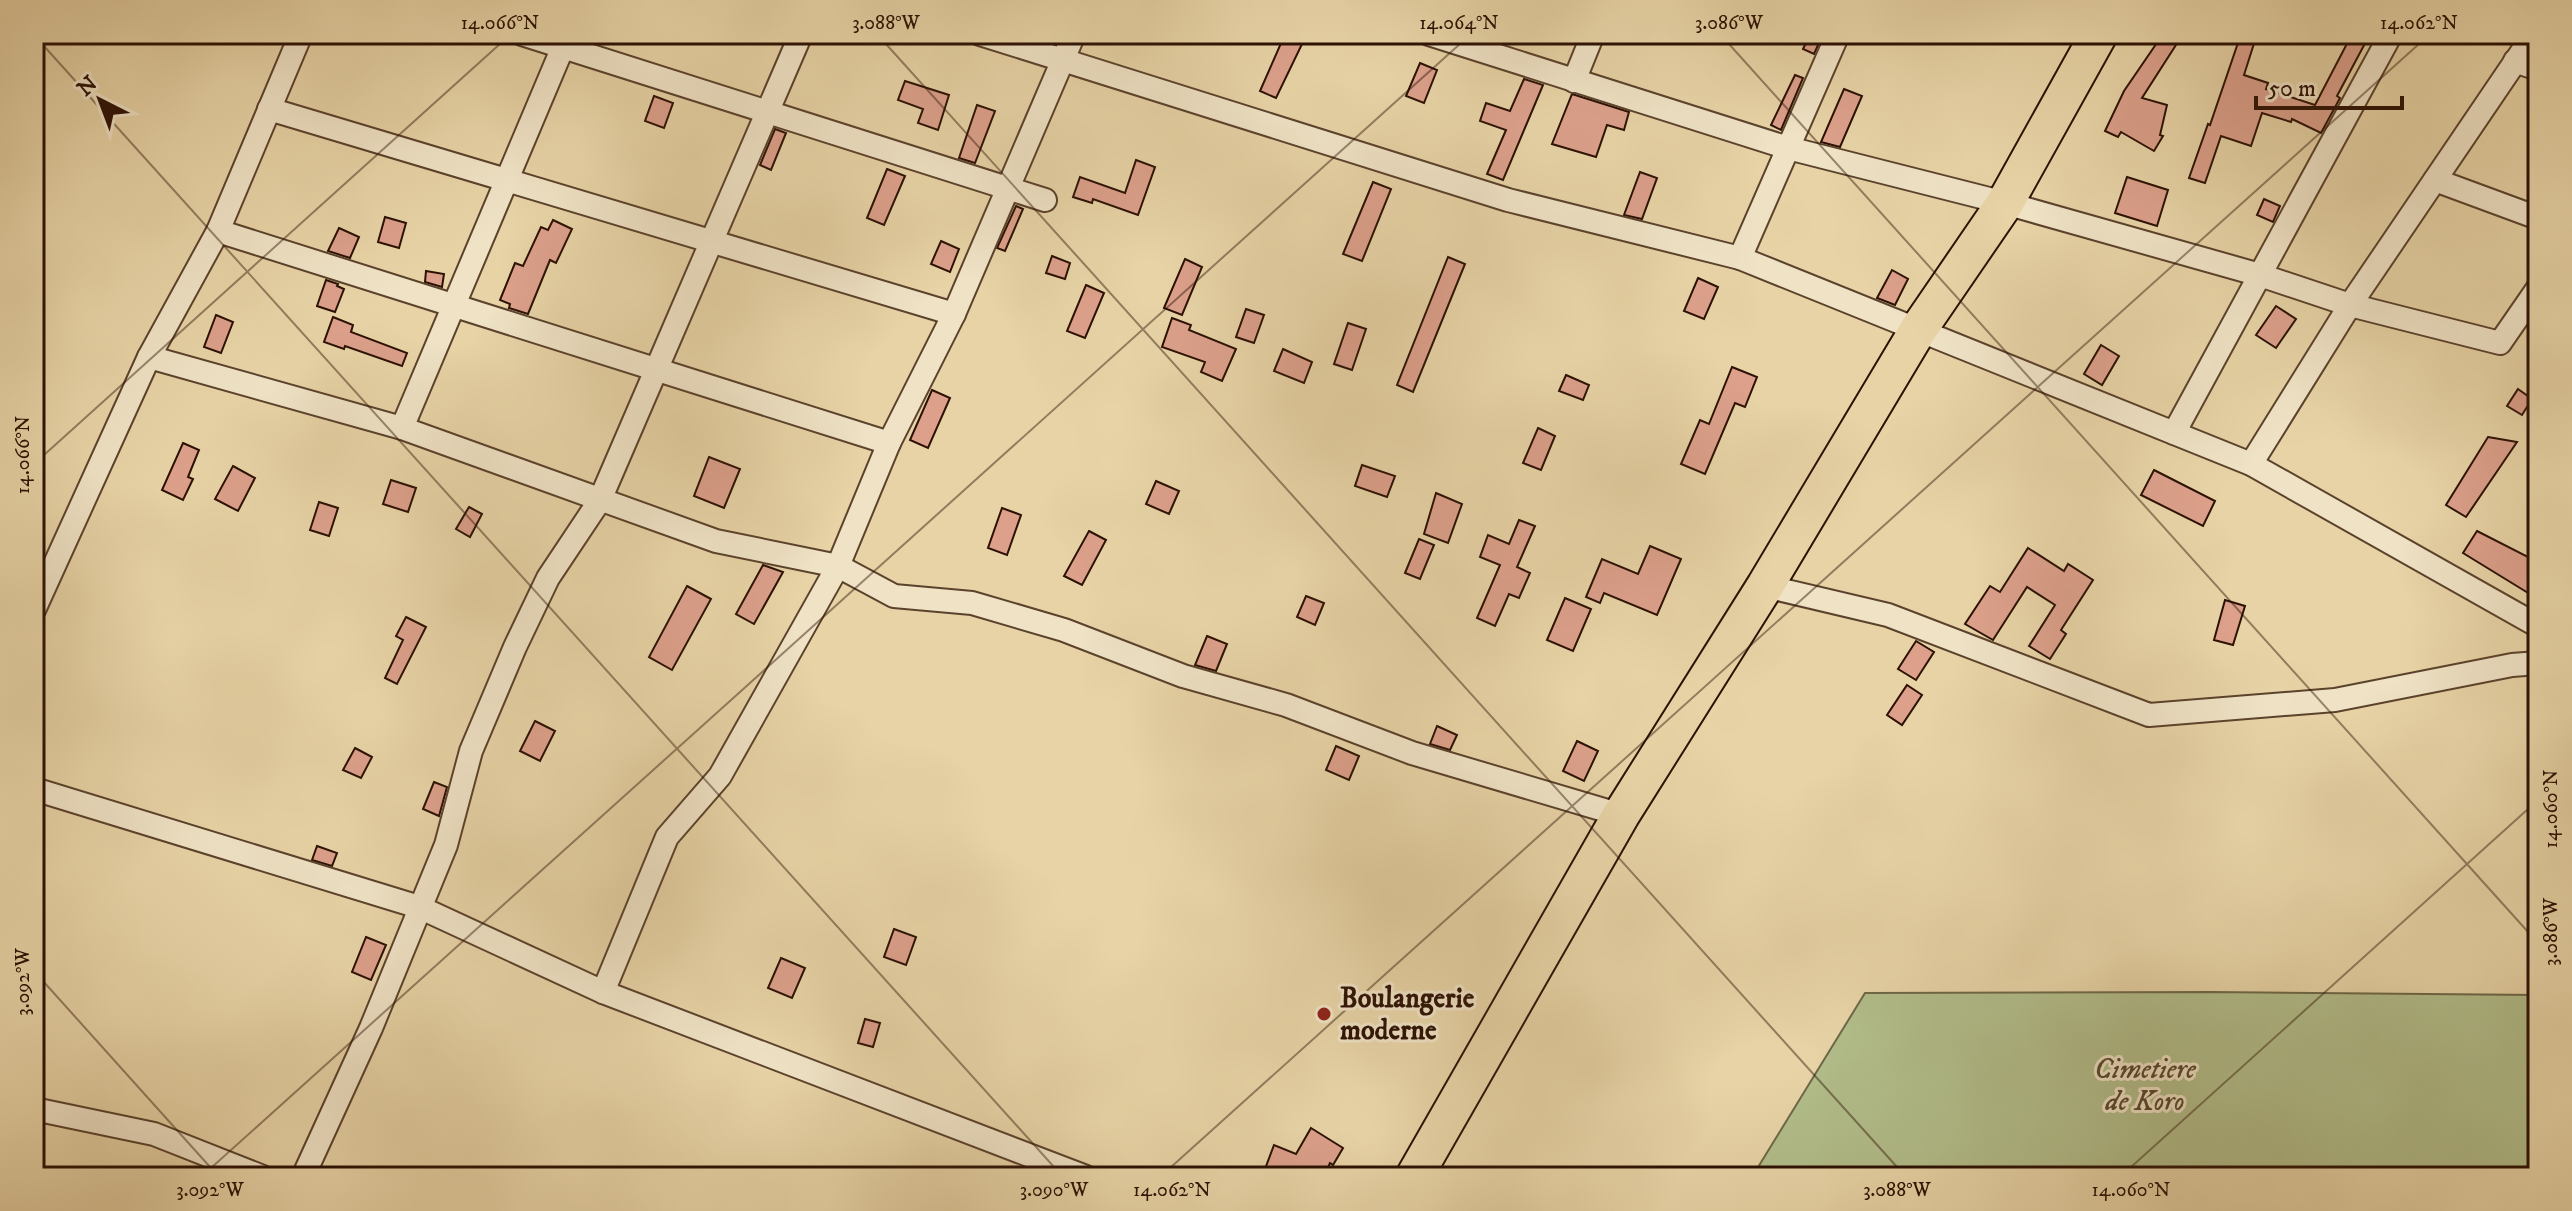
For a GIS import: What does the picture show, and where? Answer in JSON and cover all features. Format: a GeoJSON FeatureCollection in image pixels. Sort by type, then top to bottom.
{"type":"FeatureCollection","features":[{"type":"Feature","properties":{"kind":"main road"},"geometry":{"type":"LineString","coordinates":[[1414,1177],[1621,815],[1765,586],[1918,330],[2005,203],[2099,34]]}},
{"type":"Feature","properties":{"kind":"street"},"geometry":{"type":"LineString","coordinates":[[34,610],[149,357],[218,231],[301,34]]}},
{"type":"Feature","properties":{"kind":"street"},"geometry":{"type":"LineString","coordinates":[[522,34],[566,40],[767,112],[1045,200]]}},
{"type":"Feature","properties":{"kind":"street"},"geometry":{"type":"LineString","coordinates":[[303,1177],[371,1028],[446,845],[471,751],[515,647],[548,578],[600,500],[801,34]]}},
{"type":"Feature","properties":{"kind":"street"},"geometry":{"type":"LineString","coordinates":[[980,34],[1508,200],[1740,258],[2251,464],[2538,626]]}},
{"type":"Feature","properties":{"kind":"street"},"geometry":{"type":"LineString","coordinates":[[603,992],[667,837],[720,776],[838,566],[889,443],[954,314],[1074,34]]}},
{"type":"Feature","properties":{"kind":"street"},"geometry":{"type":"LineString","coordinates":[[1429,34],[1788,148],[2005,203],[2260,275],[2350,305],[2500,343],[2538,288]]}},
{"type":"Feature","properties":{"kind":"street"},"geometry":{"type":"LineString","coordinates":[[1574,81],[1593,34]]}},
{"type":"Feature","properties":{"kind":"street"},"geometry":{"type":"LineString","coordinates":[[1740,258],[1838,34]]}},
{"type":"Feature","properties":{"kind":"street"},"geometry":{"type":"LineString","coordinates":[[2174,433],[2391,34]]}},
{"type":"Feature","properties":{"kind":"street"},"geometry":{"type":"LineString","coordinates":[[2251,464],[2350,305],[2534,34]]}},
{"type":"Feature","properties":{"kind":"street"},"geometry":{"type":"LineString","coordinates":[[402,428],[566,40]]}},
{"type":"Feature","properties":{"kind":"street"},"geometry":{"type":"LineString","coordinates":[[2515,61],[2538,69]]}},
{"type":"Feature","properties":{"kind":"street"},"geometry":{"type":"LineString","coordinates":[[269,109],[954,314]]}},
{"type":"Feature","properties":{"kind":"street"},"geometry":{"type":"LineString","coordinates":[[2435,180],[2538,218]]}},
{"type":"Feature","properties":{"kind":"street"},"geometry":{"type":"LineString","coordinates":[[218,231],[889,443]]}},
{"type":"Feature","properties":{"kind":"street"},"geometry":{"type":"LineString","coordinates":[[149,357],[402,428],[716,541],[838,566],[894,596],[972,603],[1064,630],[1183,676],[1286,705],[1412,753],[1621,815]]}},
{"type":"Feature","properties":{"kind":"street"},"geometry":{"type":"LineString","coordinates":[[34,564],[57,557]]}},
{"type":"Feature","properties":{"kind":"street"},"geometry":{"type":"LineString","coordinates":[[1765,586],[1888,615],[2149,715],[2335,700],[2512,665],[2538,663]]}},
{"type":"Feature","properties":{"kind":"street"},"geometry":{"type":"LineString","coordinates":[[34,789],[419,907],[603,992],[1086,1177]]}},
{"type":"Feature","properties":{"kind":"street"},"geometry":{"type":"LineString","coordinates":[[34,1109],[154,1134],[263,1177]]}},
{"type":"Feature","properties":{"kind":"green space","name":"Cimetiere de Koro"},"geometry":{"type":"Polygon","coordinates":[[[1865,993],[2538,995],[2538,1177],[1752,1177],[1865,993]]]}},
{"type":"Feature","properties":{"kind":"building"},"geometry":{"type":"Polygon","coordinates":[[[1285,34],[1303,42],[1276,98],[1260,91],[1285,34]]]}},
{"type":"Feature","properties":{"kind":"building"},"geometry":{"type":"Polygon","coordinates":[[[1810,34],[1823,34],[1814,54],[1803,49],[1810,34]]]}},
{"type":"Feature","properties":{"kind":"building"},"geometry":{"type":"Polygon","coordinates":[[[2163,34],[2183,34],[2142,98],[2167,105],[2160,135],[2163,136],[2154,151],[2121,132],[2118,137],[2105,131],[2124,91],[2163,34]]]}},
{"type":"Feature","properties":{"kind":"building"},"geometry":{"type":"Polygon","coordinates":[[[2241,34],[2257,34],[2244,75],[2268,83],[2266,89],[2315,105],[2352,34],[2370,34],[2321,133],[2292,119],[2291,122],[2262,113],[2251,146],[2221,136],[2205,183],[2189,178],[2241,34]]]}},
{"type":"Feature","properties":{"kind":"building"},"geometry":{"type":"Polygon","coordinates":[[[1420,63],[1437,70],[1424,103],[1406,96],[1420,63]]]}},
{"type":"Feature","properties":{"kind":"building"},"geometry":{"type":"Polygon","coordinates":[[[1795,75],[1803,78],[1781,130],[1771,125],[1795,75]]]}},
{"type":"Feature","properties":{"kind":"building"},"geometry":{"type":"Polygon","coordinates":[[[1524,79],[1543,85],[1503,180],[1487,174],[1506,130],[1480,121],[1486,103],[1510,111],[1524,79]]]}},
{"type":"Feature","properties":{"kind":"building"},"geometry":{"type":"Polygon","coordinates":[[[905,81],[949,95],[938,130],[918,123],[923,109],[898,100],[905,81]]]}},
{"type":"Feature","properties":{"kind":"building"},"geometry":{"type":"Polygon","coordinates":[[[1844,89],[1862,96],[1840,147],[1821,142],[1844,89]]]}},
{"type":"Feature","properties":{"kind":"building"},"geometry":{"type":"Polygon","coordinates":[[[1572,94],[1629,112],[1624,130],[1607,125],[1596,157],[1552,144],[1572,94]]]}},
{"type":"Feature","properties":{"kind":"building"},"geometry":{"type":"Polygon","coordinates":[[[654,96],[673,103],[664,128],[645,121],[654,96]]]}},
{"type":"Feature","properties":{"kind":"building"},"geometry":{"type":"Polygon","coordinates":[[[977,105],[995,111],[975,163],[959,158],[977,105]]]}},
{"type":"Feature","properties":{"kind":"building"},"geometry":{"type":"Polygon","coordinates":[[[775,129],[786,133],[771,170],[760,165],[775,129]]]}},
{"type":"Feature","properties":{"kind":"building"},"geometry":{"type":"Polygon","coordinates":[[[1136,160],[1155,167],[1138,215],[1093,199],[1092,203],[1073,197],[1080,177],[1125,193],[1136,160]]]}},
{"type":"Feature","properties":{"kind":"building"},"geometry":{"type":"Polygon","coordinates":[[[887,169],[905,176],[884,225],[867,218],[887,169]]]}},
{"type":"Feature","properties":{"kind":"building"},"geometry":{"type":"Polygon","coordinates":[[[1640,172],[1657,178],[1642,219],[1624,215],[1640,172]]]}},
{"type":"Feature","properties":{"kind":"building"},"geometry":{"type":"Polygon","coordinates":[[[2127,177],[2168,190],[2157,226],[2115,213],[2127,177]]]}},
{"type":"Feature","properties":{"kind":"building"},"geometry":{"type":"Polygon","coordinates":[[[1373,182],[1391,189],[1362,261],[1343,254],[1373,182]]]}},
{"type":"Feature","properties":{"kind":"building"},"geometry":{"type":"Polygon","coordinates":[[[2264,199],[2280,206],[2273,222],[2257,215],[2264,199]]]}},
{"type":"Feature","properties":{"kind":"building"},"geometry":{"type":"Polygon","coordinates":[[[1016,206],[1023,209],[1005,251],[997,248],[1016,206]]]}},
{"type":"Feature","properties":{"kind":"building"},"geometry":{"type":"Polygon","coordinates":[[[385,217],[406,223],[399,248],[378,242],[385,217]]]}},
{"type":"Feature","properties":{"kind":"building"},"geometry":{"type":"Polygon","coordinates":[[[553,220],[572,229],[556,263],[550,260],[528,314],[509,308],[510,304],[500,300],[515,263],[523,266],[541,227],[548,230],[553,220]]]}},
{"type":"Feature","properties":{"kind":"building"},"geometry":{"type":"Polygon","coordinates":[[[339,228],[359,237],[350,258],[328,251],[339,228]]]}},
{"type":"Feature","properties":{"kind":"building"},"geometry":{"type":"Polygon","coordinates":[[[941,241],[959,249],[950,272],[931,264],[941,241]]]}},
{"type":"Feature","properties":{"kind":"building"},"geometry":{"type":"Polygon","coordinates":[[[1052,256],[1070,263],[1065,279],[1046,273],[1052,256]]]}},
{"type":"Feature","properties":{"kind":"building"},"geometry":{"type":"Polygon","coordinates":[[[1448,257],[1465,264],[1413,392],[1397,385],[1448,257]]]}},
{"type":"Feature","properties":{"kind":"building"},"geometry":{"type":"Polygon","coordinates":[[[1185,259],[1202,267],[1182,315],[1164,308],[1185,259]]]}},
{"type":"Feature","properties":{"kind":"building"},"geometry":{"type":"Polygon","coordinates":[[[1892,270],[1908,279],[1895,305],[1877,298],[1892,270]]]}},
{"type":"Feature","properties":{"kind":"building"},"geometry":{"type":"Polygon","coordinates":[[[426,271],[444,274],[442,287],[425,282],[426,271]]]}},
{"type":"Feature","properties":{"kind":"building"},"geometry":{"type":"Polygon","coordinates":[[[1698,278],[1718,287],[1704,319],[1684,311],[1698,278]]]}},
{"type":"Feature","properties":{"kind":"building"},"geometry":{"type":"Polygon","coordinates":[[[326,280],[344,289],[335,312],[317,306],[326,280]]]}},
{"type":"Feature","properties":{"kind":"building"},"geometry":{"type":"Polygon","coordinates":[[[1086,285],[1104,293],[1085,338],[1067,331],[1086,285]]]}},
{"type":"Feature","properties":{"kind":"building"},"geometry":{"type":"Polygon","coordinates":[[[2276,306],[2296,319],[2276,348],[2256,335],[2276,306]]]}},
{"type":"Feature","properties":{"kind":"building"},"geometry":{"type":"Polygon","coordinates":[[[1246,309],[1264,315],[1254,343],[1236,337],[1246,309]]]}},
{"type":"Feature","properties":{"kind":"building"},"geometry":{"type":"Polygon","coordinates":[[[216,315],[233,322],[221,353],[204,347],[216,315]]]}},
{"type":"Feature","properties":{"kind":"building"},"geometry":{"type":"Polygon","coordinates":[[[333,317],[353,325],[351,332],[407,353],[402,366],[324,342],[333,317]]]}},
{"type":"Feature","properties":{"kind":"building"},"geometry":{"type":"Polygon","coordinates":[[[1172,318],[1191,325],[1189,330],[1236,349],[1222,381],[1201,372],[1205,362],[1162,347],[1172,318]]]}},
{"type":"Feature","properties":{"kind":"building"},"geometry":{"type":"Polygon","coordinates":[[[1348,323],[1366,329],[1352,370],[1334,364],[1348,323]]]}},
{"type":"Feature","properties":{"kind":"building"},"geometry":{"type":"Polygon","coordinates":[[[2101,345],[2119,356],[2102,385],[2084,374],[2101,345]]]}},
{"type":"Feature","properties":{"kind":"building"},"geometry":{"type":"Polygon","coordinates":[[[1283,349],[1312,362],[1304,383],[1274,371],[1283,349]]]}},
{"type":"Feature","properties":{"kind":"building"},"geometry":{"type":"Polygon","coordinates":[[[1732,367],[1757,377],[1745,407],[1735,403],[1705,474],[1681,464],[1700,420],[1709,424],[1732,367]]]}},
{"type":"Feature","properties":{"kind":"building"},"geometry":{"type":"Polygon","coordinates":[[[1566,375],[1589,385],[1583,400],[1559,391],[1566,375]]]}},
{"type":"Feature","properties":{"kind":"building"},"geometry":{"type":"Polygon","coordinates":[[[2518,389],[2532,399],[2522,415],[2507,406],[2518,389]]]}},
{"type":"Feature","properties":{"kind":"building"},"geometry":{"type":"Polygon","coordinates":[[[932,390],[950,398],[928,448],[910,440],[932,390]]]}},
{"type":"Feature","properties":{"kind":"building"},"geometry":{"type":"Polygon","coordinates":[[[1538,428],[1555,436],[1541,470],[1523,463],[1538,428]]]}},
{"type":"Feature","properties":{"kind":"building"},"geometry":{"type":"Polygon","coordinates":[[[2488,437],[2517,442],[2466,517],[2446,505],[2488,437]]]}},
{"type":"Feature","properties":{"kind":"building"},"geometry":{"type":"Polygon","coordinates":[[[183,443],[199,450],[188,477],[193,479],[183,500],[162,490],[183,443]]]}},
{"type":"Feature","properties":{"kind":"building"},"geometry":{"type":"Polygon","coordinates":[[[709,457],[740,469],[724,508],[694,496],[709,457]]]}},
{"type":"Feature","properties":{"kind":"building"},"geometry":{"type":"Polygon","coordinates":[[[1362,465],[1395,476],[1387,497],[1355,486],[1362,465]]]}},
{"type":"Feature","properties":{"kind":"building"},"geometry":{"type":"Polygon","coordinates":[[[233,466],[255,478],[238,511],[215,499],[233,466]]]}},
{"type":"Feature","properties":{"kind":"building"},"geometry":{"type":"Polygon","coordinates":[[[2154,470],[2215,501],[2203,526],[2141,495],[2154,470]]]}},
{"type":"Feature","properties":{"kind":"building"},"geometry":{"type":"Polygon","coordinates":[[[391,480],[416,488],[408,512],[383,504],[391,480]]]}},
{"type":"Feature","properties":{"kind":"building"},"geometry":{"type":"Polygon","coordinates":[[[1156,481],[1179,491],[1169,514],[1146,504],[1156,481]]]}},
{"type":"Feature","properties":{"kind":"building"},"geometry":{"type":"Polygon","coordinates":[[[1436,493],[1462,504],[1448,543],[1424,534],[1436,493]]]}},
{"type":"Feature","properties":{"kind":"building"},"geometry":{"type":"Polygon","coordinates":[[[319,502],[338,508],[329,536],[310,530],[319,502]]]}},
{"type":"Feature","properties":{"kind":"building"},"geometry":{"type":"Polygon","coordinates":[[[469,507],[482,514],[470,537],[456,529],[469,507]]]}},
{"type":"Feature","properties":{"kind":"building"},"geometry":{"type":"Polygon","coordinates":[[[1002,508],[1021,515],[1007,555],[988,548],[1002,508]]]}},
{"type":"Feature","properties":{"kind":"building"},"geometry":{"type":"Polygon","coordinates":[[[1519,520],[1535,526],[1517,567],[1530,573],[1519,598],[1509,594],[1495,626],[1477,618],[1500,565],[1480,557],[1488,535],[1509,544],[1519,520]]]}},
{"type":"Feature","properties":{"kind":"building"},"geometry":{"type":"Polygon","coordinates":[[[1089,531],[1106,540],[1082,585],[1064,576],[1089,531]]]}},
{"type":"Feature","properties":{"kind":"building"},"geometry":{"type":"Polygon","coordinates":[[[2477,531],[2538,562],[2538,599],[2463,553],[2477,531]]]}},
{"type":"Feature","properties":{"kind":"building"},"geometry":{"type":"Polygon","coordinates":[[[1419,539],[1434,545],[1420,579],[1405,573],[1419,539]]]}},
{"type":"Feature","properties":{"kind":"building"},"geometry":{"type":"Polygon","coordinates":[[[1650,546],[1681,559],[1657,615],[1604,593],[1600,603],[1586,597],[1602,559],[1638,574],[1650,546]]]}},
{"type":"Feature","properties":{"kind":"building"},"geometry":{"type":"Polygon","coordinates":[[[2028,548],[2064,571],[2068,564],[2093,580],[2061,630],[2066,634],[2050,659],[2029,646],[2055,605],[2027,587],[1993,640],[1965,624],[1990,586],[2000,592],[2028,548]]]}},
{"type":"Feature","properties":{"kind":"building"},"geometry":{"type":"Polygon","coordinates":[[[763,565],[783,572],[754,624],[736,614],[763,565]]]}},
{"type":"Feature","properties":{"kind":"building"},"geometry":{"type":"Polygon","coordinates":[[[687,586],[711,599],[672,670],[649,657],[687,586]]]}},
{"type":"Feature","properties":{"kind":"building"},"geometry":{"type":"Polygon","coordinates":[[[1306,596],[1324,603],[1315,625],[1297,617],[1306,596]]]}},
{"type":"Feature","properties":{"kind":"building"},"geometry":{"type":"Polygon","coordinates":[[[1565,598],[1591,609],[1573,651],[1547,640],[1565,598]]]}},
{"type":"Feature","properties":{"kind":"building"},"geometry":{"type":"Polygon","coordinates":[[[2225,600],[2245,606],[2233,645],[2214,640],[2225,600]]]}},
{"type":"Feature","properties":{"kind":"building"},"geometry":{"type":"Polygon","coordinates":[[[406,617],[426,627],[397,684],[385,678],[403,640],[396,636],[406,617]]]}},
{"type":"Feature","properties":{"kind":"building"},"geometry":{"type":"Polygon","coordinates":[[[1207,636],[1227,644],[1216,671],[1195,665],[1207,636]]]}},
{"type":"Feature","properties":{"kind":"building"},"geometry":{"type":"Polygon","coordinates":[[[1916,641],[1934,652],[1916,680],[1898,669],[1916,641]]]}},
{"type":"Feature","properties":{"kind":"building"},"geometry":{"type":"Polygon","coordinates":[[[1907,685],[1922,695],[1902,725],[1887,715],[1907,685]]]}},
{"type":"Feature","properties":{"kind":"building"},"geometry":{"type":"Polygon","coordinates":[[[535,721],[555,731],[540,761],[520,751],[535,721]]]}},
{"type":"Feature","properties":{"kind":"building"},"geometry":{"type":"Polygon","coordinates":[[[1437,726],[1457,735],[1450,750],[1430,744],[1437,726]]]}},
{"type":"Feature","properties":{"kind":"building"},"geometry":{"type":"Polygon","coordinates":[[[1577,741],[1598,751],[1584,781],[1563,771],[1577,741]]]}},
{"type":"Feature","properties":{"kind":"building"},"geometry":{"type":"Polygon","coordinates":[[[1336,746],[1359,756],[1349,780],[1326,770],[1336,746]]]}},
{"type":"Feature","properties":{"kind":"building"},"geometry":{"type":"Polygon","coordinates":[[[355,748],[372,757],[361,778],[343,770],[355,748]]]}},
{"type":"Feature","properties":{"kind":"building"},"geometry":{"type":"Polygon","coordinates":[[[434,782],[447,787],[439,816],[423,809],[434,782]]]}},
{"type":"Feature","properties":{"kind":"building"},"geometry":{"type":"Polygon","coordinates":[[[317,846],[337,853],[332,866],[312,860],[317,846]]]}},
{"type":"Feature","properties":{"kind":"building"},"geometry":{"type":"Polygon","coordinates":[[[894,929],[916,937],[906,965],[884,957],[894,929]]]}},
{"type":"Feature","properties":{"kind":"building"},"geometry":{"type":"Polygon","coordinates":[[[366,937],[386,945],[371,980],[352,972],[366,937]]]}},
{"type":"Feature","properties":{"kind":"building"},"geometry":{"type":"Polygon","coordinates":[[[781,958],[805,968],[792,998],[768,988],[781,958]]]}},
{"type":"Feature","properties":{"kind":"building"},"geometry":{"type":"Polygon","coordinates":[[[865,1019],[880,1023],[873,1047],[858,1043],[865,1019]]]}},
{"type":"Feature","properties":{"kind":"building"},"geometry":{"type":"Polygon","coordinates":[[[1311,1128],[1343,1148],[1333,1165],[1330,1163],[1324,1177],[1262,1177],[1274,1145],[1296,1154],[1311,1128]]]}},
{"type":"Feature","properties":{"kind":"place","name":"Boulangerie moderne"},"geometry":{"type":"Point","coordinates":[1324,1014]}}]}
